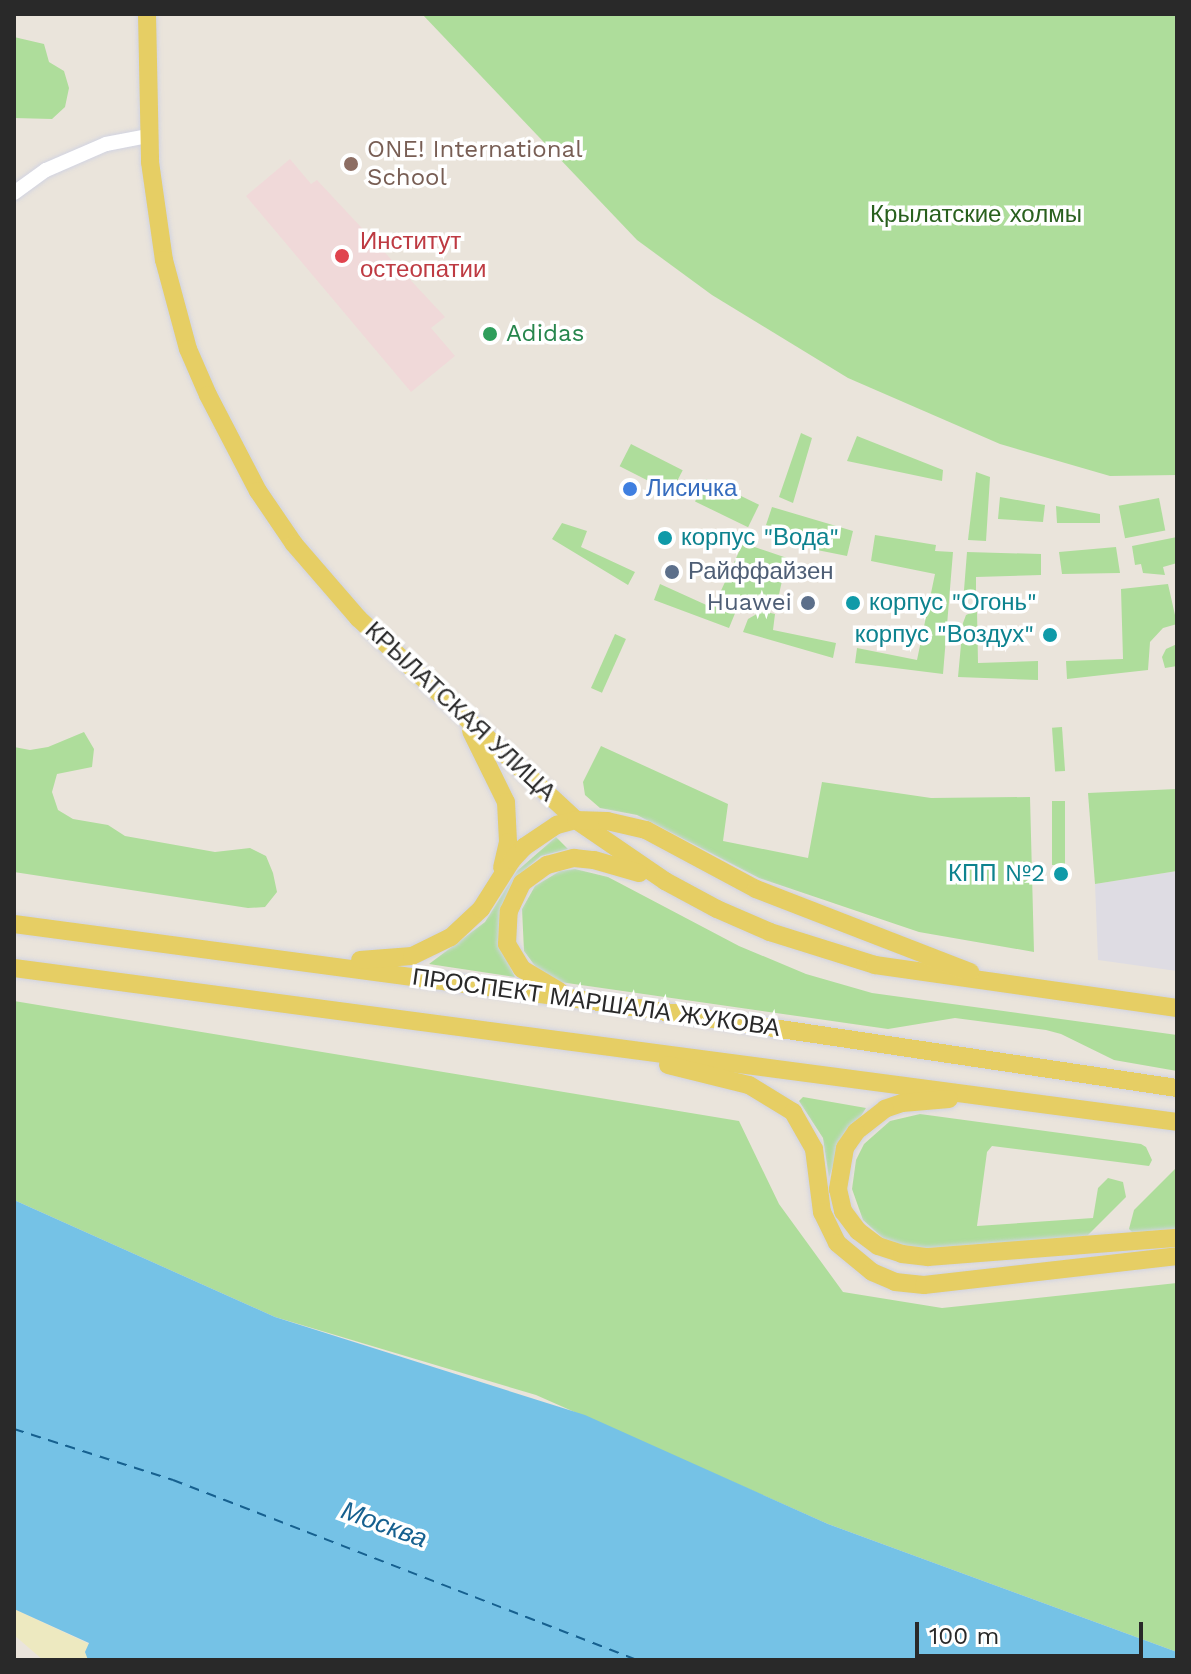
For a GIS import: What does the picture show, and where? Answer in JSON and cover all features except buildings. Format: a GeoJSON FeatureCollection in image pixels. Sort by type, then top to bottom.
{"type":"FeatureCollection","features":[{"type":"Feature","properties":{"kind":"main road","name":"КРЫЛАТСКАЯ УЛИЦА"},"geometry":{"type":"LineString","coordinates":[[147,14],[148,136],[164,260],[188,349],[208,395],[258,491],[326,584],[576,820],[665,881],[770,932],[875,965],[1177,1008]]}},
{"type":"Feature","properties":{"kind":"main road"},"geometry":{"type":"LineString","coordinates":[[461,714],[506,802],[508,842],[499,879]]}},
{"type":"Feature","properties":{"kind":"main road"},"geometry":{"type":"LineString","coordinates":[[305,961],[391,959],[433,949],[468,924],[512,860],[542,833],[576,820],[607,821],[646,830],[756,889],[1014,987]]}},
{"type":"Feature","properties":{"kind":"main road"},"geometry":{"type":"LineString","coordinates":[[592,1001],[535,979],[513,957],[507,944],[507,926],[513,899],[522,883],[547,865],[574,858],[615,864],[665,881]]}},
{"type":"Feature","properties":{"kind":"main road","name":"ПРОСПЕКТ МАРШАЛА ЖУКОВА"},"geometry":{"type":"LineString","coordinates":[[14,924],[592,1001],[1177,1088]]}},
{"type":"Feature","properties":{"kind":"main road","name":"ПРОСПЕКТ МАРШАЛА ЖУКОВА"},"geometry":{"type":"LineString","coordinates":[[14,968],[1177,1122]]}},
{"type":"Feature","properties":{"kind":"main road"},"geometry":{"type":"LineString","coordinates":[[595,1047],[749,1085],[779,1100],[793,1112],[814,1149],[822,1212],[837,1243],[872,1272],[895,1282],[924,1285],[1177,1256]]}},
{"type":"Feature","properties":{"kind":"main road"},"geometry":{"type":"LineString","coordinates":[[996,1097],[902,1103],[885,1109],[856,1132],[845,1148],[838,1189],[843,1211],[858,1231],[878,1246],[902,1254],[928,1257],[1177,1238]]}},
{"type":"Feature","properties":{"kind":"street"},"geometry":{"type":"LineString","coordinates":[[14,193],[46,170],[106,144],[148,136]]}},
{"type":"Feature","properties":{"kind":"shaded area","name":"Институт остеопатии"},"geometry":{"type":"Polygon","coordinates":[[[290,159],[311,184],[317,180],[445,317],[431,328],[455,356],[411,392],[246,196],[290,159]]]}},
{"type":"Feature","properties":{"kind":"shaded area"},"geometry":{"type":"Polygon","coordinates":[[[1177,871],[1177,971],[1098,960],[1095,884],[1177,871]]]}},
{"type":"Feature","properties":{"kind":"green space","name":"Крылатские холмы"},"geometry":{"type":"Polygon","coordinates":[[[422,14],[1177,14],[1177,475],[1110,476],[1000,444],[848,378],[712,295],[637,240],[422,14]]]}},
{"type":"Feature","properties":{"kind":"green space"},"geometry":{"type":"Polygon","coordinates":[[[14,37],[44,44],[49,62],[64,71],[69,88],[65,107],[52,119],[14,118],[14,37]]]}},
{"type":"Feature","properties":{"kind":"green space"},"geometry":{"type":"Polygon","coordinates":[[[801,433],[812,438],[793,503],[779,497],[801,433]]]}},
{"type":"Feature","properties":{"kind":"green space"},"geometry":{"type":"Polygon","coordinates":[[[857,436],[943,470],[942,481],[847,461],[857,436]]]}},
{"type":"Feature","properties":{"kind":"green space"},"geometry":{"type":"Polygon","coordinates":[[[631,444],[683,470],[671,493],[620,466],[631,444]]]}},
{"type":"Feature","properties":{"kind":"green space"},"geometry":{"type":"Polygon","coordinates":[[[976,472],[990,477],[986,541],[968,540],[976,472]]]}},
{"type":"Feature","properties":{"kind":"green space"},"geometry":{"type":"Polygon","coordinates":[[[706,479],[759,505],[748,527],[695,501],[706,479]]]}},
{"type":"Feature","properties":{"kind":"green space"},"geometry":{"type":"Polygon","coordinates":[[[1000,497],[1045,505],[1043,522],[998,519],[1000,497]]]}},
{"type":"Feature","properties":{"kind":"green space"},"geometry":{"type":"Polygon","coordinates":[[[1159,498],[1165,530],[1125,538],[1119,506],[1159,498]]]}},
{"type":"Feature","properties":{"kind":"green space"},"geometry":{"type":"Polygon","coordinates":[[[1056,506],[1100,514],[1100,523],[1057,523],[1056,506]]]}},
{"type":"Feature","properties":{"kind":"green space"},"geometry":{"type":"Polygon","coordinates":[[[772,507],[853,531],[847,556],[777,542],[778,538],[768,534],[771,527],[766,525],[772,507]]]}},
{"type":"Feature","properties":{"kind":"green space"},"geometry":{"type":"Polygon","coordinates":[[[562,523],[587,531],[581,547],[635,572],[628,585],[552,539],[562,523]]]}},
{"type":"Feature","properties":{"kind":"green space"},"geometry":{"type":"Polygon","coordinates":[[[875,535],[936,545],[935,551],[953,552],[943,674],[855,663],[857,648],[917,660],[935,574],[871,561],[875,535]]]}},
{"type":"Feature","properties":{"kind":"green space"},"geometry":{"type":"Polygon","coordinates":[[[1177,537],[1177,563],[1163,567],[1165,575],[1143,573],[1141,564],[1135,565],[1132,546],[1177,537]]]}},
{"type":"Feature","properties":{"kind":"green space"},"geometry":{"type":"Polygon","coordinates":[[[743,543],[787,558],[778,599],[750,597],[738,606],[729,628],[654,600],[660,584],[713,608],[743,543]]]}},
{"type":"Feature","properties":{"kind":"green space"},"geometry":{"type":"Polygon","coordinates":[[[1116,547],[1120,573],[1062,574],[1059,552],[1116,547]]]}},
{"type":"Feature","properties":{"kind":"green space"},"geometry":{"type":"Polygon","coordinates":[[[967,552],[1041,554],[1041,575],[976,577],[976,595],[968,595],[964,590],[967,552]]]}},
{"type":"Feature","properties":{"kind":"green space"},"geometry":{"type":"Polygon","coordinates":[[[1168,584],[1177,624],[1163,628],[1150,642],[1148,670],[1067,679],[1066,661],[1123,659],[1121,589],[1168,584]]]}},
{"type":"Feature","properties":{"kind":"green space"},"geometry":{"type":"Polygon","coordinates":[[[977,610],[978,663],[1038,661],[1038,680],[958,677],[963,623],[966,615],[977,610]]]}},
{"type":"Feature","properties":{"kind":"green space"},"geometry":{"type":"Polygon","coordinates":[[[762,611],[775,614],[773,630],[836,643],[833,658],[743,632],[748,619],[762,611]]]}},
{"type":"Feature","properties":{"kind":"green space"},"geometry":{"type":"Polygon","coordinates":[[[615,634],[626,639],[602,693],[591,688],[615,634]]]}},
{"type":"Feature","properties":{"kind":"green space"},"geometry":{"type":"Polygon","coordinates":[[[1177,644],[1177,666],[1165,668],[1162,657],[1166,649],[1177,644]]]}},
{"type":"Feature","properties":{"kind":"green space"},"geometry":{"type":"Polygon","coordinates":[[[1062,727],[1065,771],[1055,772],[1052,728],[1062,727]]]}},
{"type":"Feature","properties":{"kind":"green space"},"geometry":{"type":"Polygon","coordinates":[[[84,732],[94,749],[92,767],[57,774],[52,792],[58,810],[73,819],[108,825],[125,836],[215,852],[250,848],[266,856],[273,873],[277,892],[265,907],[248,908],[14,872],[14,747],[30,750],[48,747],[84,732]]]}},
{"type":"Feature","properties":{"kind":"green space"},"geometry":{"type":"Polygon","coordinates":[[[601,746],[728,804],[723,841],[808,858],[822,782],[931,798],[1030,797],[1034,952],[919,932],[759,878],[637,815],[600,808],[585,795],[583,782],[601,746]]]}},
{"type":"Feature","properties":{"kind":"green space"},"geometry":{"type":"Polygon","coordinates":[[[1177,789],[1177,871],[1095,884],[1088,793],[1177,789]]]}},
{"type":"Feature","properties":{"kind":"green space"},"geometry":{"type":"Polygon","coordinates":[[[1052,801],[1065,801],[1065,865],[1052,865],[1052,801]]]}},
{"type":"Feature","properties":{"kind":"green space"},"geometry":{"type":"Polygon","coordinates":[[[556,837],[568,849],[541,856],[520,874],[499,943],[515,977],[429,964],[485,922],[517,871],[556,837]]]}},
{"type":"Feature","properties":{"kind":"green space"},"geometry":{"type":"Polygon","coordinates":[[[575,869],[608,877],[739,946],[806,974],[872,993],[1177,1035],[1177,1071],[1114,1060],[1046,1030],[955,1018],[888,1029],[560,982],[538,970],[524,951],[522,909],[535,886],[560,871],[575,869]]]}},
{"type":"Feature","properties":{"kind":"green space"},"geometry":{"type":"Polygon","coordinates":[[[14,1001],[739,1121],[779,1204],[843,1292],[942,1308],[1177,1283],[1177,1652],[828,1524],[536,1395],[275,1317],[14,1200],[14,1001]]]}},
{"type":"Feature","properties":{"kind":"green space"},"geometry":{"type":"Polygon","coordinates":[[[803,1097],[866,1108],[836,1156],[829,1178],[823,1138],[799,1101],[803,1097]]]}},
{"type":"Feature","properties":{"kind":"green space"},"geometry":{"type":"Polygon","coordinates":[[[920,1114],[1141,1144],[1146,1147],[1152,1160],[1149,1166],[992,1146],[987,1152],[977,1226],[1093,1218],[1098,1188],[1108,1178],[1123,1182],[1126,1197],[1086,1237],[927,1248],[902,1246],[885,1240],[863,1220],[852,1189],[856,1160],[864,1144],[890,1121],[920,1114]]]}},
{"type":"Feature","properties":{"kind":"green space"},"geometry":{"type":"Polygon","coordinates":[[[1177,1167],[1177,1229],[1132,1232],[1129,1229],[1134,1210],[1177,1167]]]}},
{"type":"Feature","properties":{"kind":"sand"},"geometry":{"type":"Polygon","coordinates":[[[14,1609],[89,1644],[85,1652],[88,1660],[43,1660],[14,1635],[14,1609]]]}},
{"type":"Feature","properties":{"kind":"water","name":"Москва"},"geometry":{"type":"Polygon","coordinates":[[[14,1200],[275,1317],[585,1415],[828,1524],[1177,1652],[1177,1660],[88,1660],[85,1652],[89,1643],[14,1609],[14,1200]]]}},
{"type":"Feature","properties":{"kind":"ferry route"},"geometry":{"type":"LineString","coordinates":[[14,1429],[173,1480],[638,1660]]}},
{"type":"Feature","properties":{"kind":"place","name":"ONE! International School"},"geometry":{"type":"Point","coordinates":[351,164]}},
{"type":"Feature","properties":{"kind":"place","name":"Институт остеопатии"},"geometry":{"type":"Point","coordinates":[342,256]}},
{"type":"Feature","properties":{"kind":"place","name":"Adidas"},"geometry":{"type":"Point","coordinates":[490,334]}},
{"type":"Feature","properties":{"kind":"place","name":"Лисичка"},"geometry":{"type":"Point","coordinates":[630,489]}},
{"type":"Feature","properties":{"kind":"place","name":"корпус \"Вода\""},"geometry":{"type":"Point","coordinates":[665,538]}},
{"type":"Feature","properties":{"kind":"place","name":"Райффайзен"},"geometry":{"type":"Point","coordinates":[672,572]}},
{"type":"Feature","properties":{"kind":"place","name":"Huawei"},"geometry":{"type":"Point","coordinates":[808,603]}},
{"type":"Feature","properties":{"kind":"place","name":"корпус \"Огонь\""},"geometry":{"type":"Point","coordinates":[853,603]}},
{"type":"Feature","properties":{"kind":"place","name":"корпус \"Воздух\""},"geometry":{"type":"Point","coordinates":[1050,635]}},
{"type":"Feature","properties":{"kind":"place","name":"КПП №2"},"geometry":{"type":"Point","coordinates":[1061,874]}}]}
